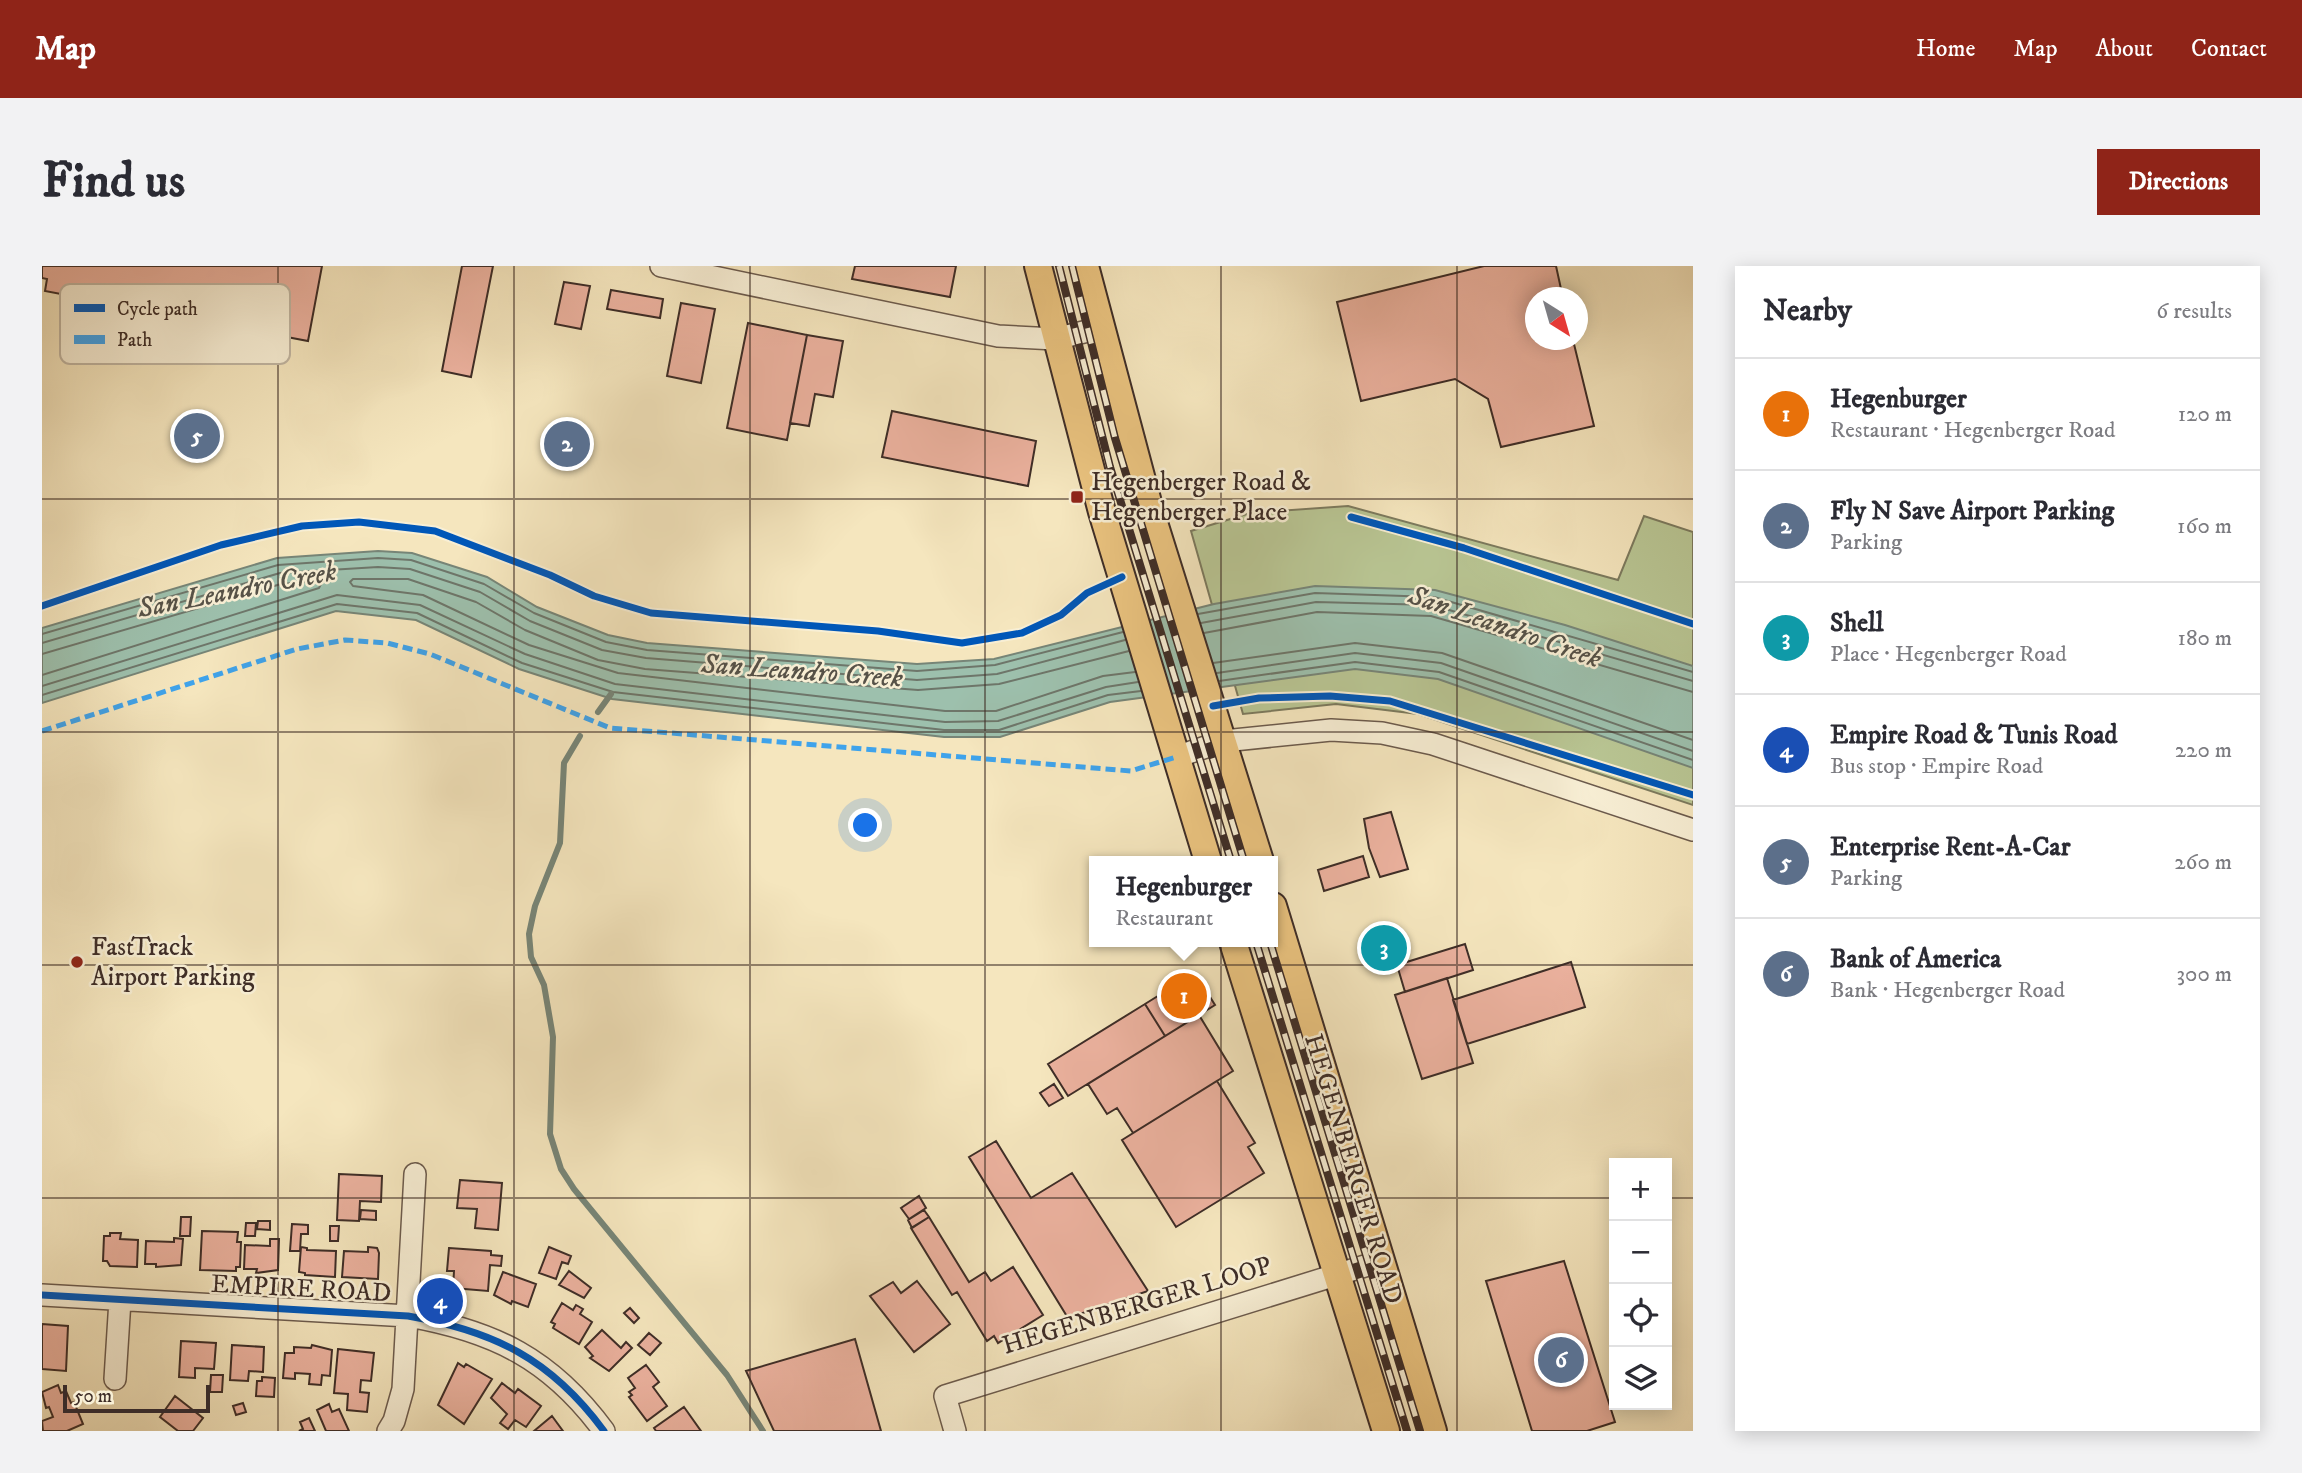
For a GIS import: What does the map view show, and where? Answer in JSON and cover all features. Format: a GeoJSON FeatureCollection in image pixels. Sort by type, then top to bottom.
{"type":"FeatureCollection","features":[{"type":"Feature","properties":{"kind":"main road"},"geometry":{"type":"LineString","coordinates":[[1038,266],[1055,339],[1130,602],[1207,856]]}},
{"type":"Feature","properties":{"kind":"main road"},"geometry":{"type":"LineString","coordinates":[[1085,266],[1150,510],[1258,856]]}},
{"type":"Feature","properties":{"kind":"main road","name":"HEGENBERGER ROAD"},"geometry":{"type":"LineString","coordinates":[[1278,922],[1433,1431]]}},
{"type":"Feature","properties":{"kind":"main road","name":"HEGENBERGER ROAD"},"geometry":{"type":"LineString","coordinates":[[1235,947],[1334,1274],[1386,1431]]}},
{"type":"Feature","properties":{"kind":"street"},"geometry":{"type":"LineString","coordinates":[[661,266],[998,336],[1055,339],[1100,328]]}},
{"type":"Feature","properties":{"kind":"street"},"geometry":{"type":"LineString","coordinates":[[1177,757],[1224,741],[1331,730],[1382,733],[1433,744],[1693,830]]}},
{"type":"Feature","properties":{"kind":"street"},"geometry":{"type":"LineString","coordinates":[[388,1431],[403,1389],[415,1174]]}},
{"type":"Feature","properties":{"kind":"street","name":"HEGENBERGER LOOP"},"geometry":{"type":"LineString","coordinates":[[955,1431],[945,1396],[1381,1261]]}},
{"type":"Feature","properties":{"kind":"street","name":"EMPIRE ROAD"},"geometry":{"type":"LineString","coordinates":[[42,1295],[408,1316],[460,1325],[512,1347],[553,1376],[588,1410],[604,1431]]}},
{"type":"Feature","properties":{"kind":"street"},"geometry":{"type":"LineString","coordinates":[[115,1379],[120,1300]]}},
{"type":"Feature","properties":{"kind":"shaded area"},"geometry":{"type":"Polygon","coordinates":[[[1348,506],[1618,580],[1644,516],[1693,532],[1693,805],[1418,714],[1336,704],[1243,714],[1191,531],[1250,513],[1348,506]]]}},
{"type":"Feature","properties":{"kind":"water","name":"San Leandro Creek"},"geometry":{"type":"Polygon","coordinates":[[[378,551],[412,553],[487,577],[537,607],[608,635],[647,643],[917,664],[994,659],[1214,604],[1315,586],[1435,590],[1565,625],[1693,666],[1693,768],[1438,679],[1355,669],[1110,702],[1000,737],[944,737],[612,699],[519,669],[416,620],[336,611],[42,703],[42,628],[277,558],[378,551]]]}},
{"type":"Feature","properties":{"kind":"building"},"geometry":{"type":"Polygon","coordinates":[[[42,266],[322,266],[308,341],[290,338],[290,284],[60,284],[60,294],[45,291],[47,279],[42,278],[42,266]]]}},
{"type":"Feature","properties":{"kind":"building"},"geometry":{"type":"Polygon","coordinates":[[[462,266],[493,266],[471,377],[442,371],[462,266]]]}},
{"type":"Feature","properties":{"kind":"building"},"geometry":{"type":"Polygon","coordinates":[[[855,266],[956,266],[950,297],[852,279],[855,266]]]}},
{"type":"Feature","properties":{"kind":"building"},"geometry":{"type":"Polygon","coordinates":[[[1484,266],[1556,266],[1561,287],[1525,287],[1525,350],[1575,350],[1594,426],[1501,447],[1488,399],[1455,379],[1361,401],[1337,302],[1484,266]]]}},
{"type":"Feature","properties":{"kind":"building"},"geometry":{"type":"Polygon","coordinates":[[[564,282],[590,286],[581,329],[555,324],[564,282]]]}},
{"type":"Feature","properties":{"kind":"building"},"geometry":{"type":"Polygon","coordinates":[[[611,290],[663,299],[660,318],[607,309],[611,290]]]}},
{"type":"Feature","properties":{"kind":"building"},"geometry":{"type":"Polygon","coordinates":[[[681,303],[715,309],[701,383],[667,376],[681,303]]]}},
{"type":"Feature","properties":{"kind":"building"},"geometry":{"type":"Polygon","coordinates":[[[748,323],[807,335],[787,440],[727,428],[748,323]]]}},
{"type":"Feature","properties":{"kind":"building"},"geometry":{"type":"Polygon","coordinates":[[[807,335],[843,341],[833,397],[815,394],[809,426],[790,423],[807,335]]]}},
{"type":"Feature","properties":{"kind":"building"},"geometry":{"type":"Polygon","coordinates":[[[892,411],[1036,441],[1028,486],[882,457],[892,411]]]}},
{"type":"Feature","properties":{"kind":"building"},"geometry":{"type":"Polygon","coordinates":[[[1391,812],[1408,869],[1380,877],[1369,848],[1364,819],[1391,812]]]}},
{"type":"Feature","properties":{"kind":"building"},"geometry":{"type":"Polygon","coordinates":[[[1363,856],[1369,877],[1324,891],[1318,870],[1363,856]]]}},
{"type":"Feature","properties":{"kind":"building"},"geometry":{"type":"Polygon","coordinates":[[[1394,928],[1401,951],[1371,961],[1366,944],[1375,941],[1373,935],[1394,928]]]}},
{"type":"Feature","properties":{"kind":"building"},"geometry":{"type":"Polygon","coordinates":[[[1465,944],[1473,970],[1405,992],[1397,965],[1465,944]]]}},
{"type":"Feature","properties":{"kind":"building"},"geometry":{"type":"Polygon","coordinates":[[[1571,962],[1585,1007],[1467,1044],[1453,1000],[1571,962]]]}},
{"type":"Feature","properties":{"kind":"building"},"geometry":{"type":"Polygon","coordinates":[[[1195,973],[1215,1005],[1165,1036],[1145,1004],[1195,973]]]}},
{"type":"Feature","properties":{"kind":"building"},"geometry":{"type":"Polygon","coordinates":[[[1447,978],[1473,1063],[1422,1079],[1395,995],[1447,978]]]}},
{"type":"Feature","properties":{"kind":"building"},"geometry":{"type":"Polygon","coordinates":[[[1145,1004],[1165,1036],[1068,1096],[1048,1064],[1145,1004]]]}},
{"type":"Feature","properties":{"kind":"building"},"geometry":{"type":"Polygon","coordinates":[[[1199,1015],[1233,1071],[1133,1133],[1117,1108],[1107,1114],[1088,1084],[1199,1015]]]}},
{"type":"Feature","properties":{"kind":"building"},"geometry":{"type":"Polygon","coordinates":[[[1217,1081],[1255,1143],[1248,1147],[1264,1173],[1176,1227],[1122,1140],[1217,1081]]]}},
{"type":"Feature","properties":{"kind":"building"},"geometry":{"type":"Polygon","coordinates":[[[1054,1084],[1063,1098],[1049,1106],[1040,1093],[1054,1084]]]}},
{"type":"Feature","properties":{"kind":"building"},"geometry":{"type":"Polygon","coordinates":[[[996,1141],[1031,1198],[1072,1173],[1148,1291],[1068,1318],[969,1157],[996,1141]]]}},
{"type":"Feature","properties":{"kind":"building"},"geometry":{"type":"Polygon","coordinates":[[[339,1174],[382,1176],[381,1202],[360,1201],[359,1221],[337,1220],[339,1174]]]}},
{"type":"Feature","properties":{"kind":"building"},"geometry":{"type":"Polygon","coordinates":[[[460,1180],[502,1183],[498,1230],[475,1228],[477,1209],[457,1208],[460,1180]]]}},
{"type":"Feature","properties":{"kind":"building"},"geometry":{"type":"Polygon","coordinates":[[[919,1196],[926,1208],[909,1219],[901,1208],[919,1196]]]}},
{"type":"Feature","properties":{"kind":"building"},"geometry":{"type":"Polygon","coordinates":[[[361,1210],[376,1211],[376,1220],[360,1219],[361,1210]]]}},
{"type":"Feature","properties":{"kind":"building"},"geometry":{"type":"Polygon","coordinates":[[[924,1210],[929,1217],[912,1228],[908,1220],[924,1210]]]}},
{"type":"Feature","properties":{"kind":"building"},"geometry":{"type":"Polygon","coordinates":[[[181,1217],[191,1217],[190,1236],[180,1236],[181,1217]]]}},
{"type":"Feature","properties":{"kind":"building"},"geometry":{"type":"Polygon","coordinates":[[[929,1217],[969,1282],[985,1272],[991,1281],[1013,1267],[1043,1315],[998,1343],[994,1336],[987,1341],[957,1292],[952,1295],[911,1228],[929,1217]]]}},
{"type":"Feature","properties":{"kind":"building"},"geometry":{"type":"Polygon","coordinates":[[[258,1221],[270,1221],[270,1230],[257,1229],[258,1221]]]}},
{"type":"Feature","properties":{"kind":"building"},"geometry":{"type":"Polygon","coordinates":[[[246,1223],[256,1223],[255,1236],[245,1236],[246,1223]]]}},
{"type":"Feature","properties":{"kind":"building"},"geometry":{"type":"Polygon","coordinates":[[[292,1224],[308,1225],[308,1234],[301,1234],[300,1251],[290,1251],[292,1224]]]}},
{"type":"Feature","properties":{"kind":"building"},"geometry":{"type":"Polygon","coordinates":[[[330,1226],[339,1226],[338,1241],[330,1241],[330,1226]]]}},
{"type":"Feature","properties":{"kind":"building"},"geometry":{"type":"Polygon","coordinates":[[[202,1231],[238,1232],[237,1242],[241,1242],[240,1267],[236,1267],[236,1271],[200,1270],[202,1231]]]}},
{"type":"Feature","properties":{"kind":"building"},"geometry":{"type":"Polygon","coordinates":[[[110,1233],[121,1233],[120,1239],[138,1240],[137,1267],[110,1266],[107,1261],[103,1261],[104,1236],[110,1236],[110,1233]]]}},
{"type":"Feature","properties":{"kind":"building"},"geometry":{"type":"Polygon","coordinates":[[[174,1238],[183,1239],[181,1265],[156,1267],[156,1264],[145,1264],[146,1241],[174,1242],[174,1238]]]}},
{"type":"Feature","properties":{"kind":"building"},"geometry":{"type":"Polygon","coordinates":[[[270,1239],[279,1239],[278,1270],[256,1273],[257,1269],[244,1269],[245,1245],[270,1246],[270,1239]]]}},
{"type":"Feature","properties":{"kind":"building"},"geometry":{"type":"Polygon","coordinates":[[[301,1247],[307,1250],[336,1251],[335,1277],[305,1275],[299,1272],[301,1247]]]}},
{"type":"Feature","properties":{"kind":"building"},"geometry":{"type":"Polygon","coordinates":[[[368,1247],[377,1248],[379,1253],[378,1279],[342,1277],[344,1251],[368,1252],[368,1247]]]}},
{"type":"Feature","properties":{"kind":"building"},"geometry":{"type":"Polygon","coordinates":[[[549,1247],[571,1256],[568,1264],[562,1262],[556,1279],[539,1273],[549,1247]]]}},
{"type":"Feature","properties":{"kind":"building"},"geometry":{"type":"Polygon","coordinates":[[[449,1248],[491,1251],[491,1255],[502,1256],[501,1266],[490,1265],[488,1291],[453,1288],[454,1271],[447,1271],[449,1248]]]}},
{"type":"Feature","properties":{"kind":"building"},"geometry":{"type":"Polygon","coordinates":[[[1564,1261],[1615,1422],[1587,1431],[1532,1431],[1486,1281],[1564,1261]]]}},
{"type":"Feature","properties":{"kind":"building"},"geometry":{"type":"Polygon","coordinates":[[[569,1271],[591,1288],[584,1298],[559,1285],[569,1271]]]}},
{"type":"Feature","properties":{"kind":"building"},"geometry":{"type":"Polygon","coordinates":[[[503,1272],[536,1284],[528,1307],[512,1301],[511,1304],[494,1295],[503,1272]]]}},
{"type":"Feature","properties":{"kind":"building"},"geometry":{"type":"Polygon","coordinates":[[[917,1281],[950,1324],[914,1352],[870,1296],[893,1282],[901,1293],[917,1281]]]}},
{"type":"Feature","properties":{"kind":"building"},"geometry":{"type":"Polygon","coordinates":[[[562,1303],[573,1310],[576,1305],[583,1309],[580,1314],[592,1322],[579,1344],[553,1328],[555,1324],[551,1322],[562,1303]]]}},
{"type":"Feature","properties":{"kind":"building"},"geometry":{"type":"Polygon","coordinates":[[[630,1308],[639,1318],[634,1323],[624,1313],[630,1308]]]}},
{"type":"Feature","properties":{"kind":"building"},"geometry":{"type":"Polygon","coordinates":[[[42,1324],[68,1326],[66,1371],[42,1369],[42,1324]]]}},
{"type":"Feature","properties":{"kind":"building"},"geometry":{"type":"Polygon","coordinates":[[[602,1330],[621,1348],[626,1342],[632,1348],[609,1371],[590,1358],[593,1356],[585,1347],[602,1330]]]}},
{"type":"Feature","properties":{"kind":"building"},"geometry":{"type":"Polygon","coordinates":[[[649,1333],[661,1343],[650,1355],[638,1345],[649,1333]]]}},
{"type":"Feature","properties":{"kind":"building"},"geometry":{"type":"Polygon","coordinates":[[[855,1339],[881,1431],[774,1431],[746,1371],[855,1339]]]}},
{"type":"Feature","properties":{"kind":"building"},"geometry":{"type":"Polygon","coordinates":[[[181,1341],[216,1343],[214,1369],[195,1368],[195,1378],[179,1377],[181,1341]]]}},
{"type":"Feature","properties":{"kind":"building"},"geometry":{"type":"Polygon","coordinates":[[[232,1345],[264,1347],[263,1372],[249,1371],[248,1381],[230,1380],[232,1345]]]}},
{"type":"Feature","properties":{"kind":"building"},"geometry":{"type":"Polygon","coordinates":[[[312,1345],[332,1350],[330,1376],[322,1375],[321,1385],[309,1384],[310,1374],[295,1373],[295,1379],[283,1378],[285,1353],[294,1353],[294,1347],[311,1348],[312,1345]]]}},
{"type":"Feature","properties":{"kind":"building"},"geometry":{"type":"Polygon","coordinates":[[[338,1349],[374,1353],[371,1381],[361,1380],[360,1392],[369,1393],[367,1412],[347,1410],[348,1394],[334,1393],[338,1349]]]}},
{"type":"Feature","properties":{"kind":"building"},"geometry":{"type":"Polygon","coordinates":[[[458,1363],[464,1367],[466,1364],[492,1379],[464,1424],[438,1405],[458,1363]]]}},
{"type":"Feature","properties":{"kind":"building"},"geometry":{"type":"Polygon","coordinates":[[[646,1365],[659,1382],[653,1387],[667,1406],[647,1421],[629,1397],[632,1395],[629,1392],[635,1388],[628,1378],[646,1365]]]}},
{"type":"Feature","properties":{"kind":"building"},"geometry":{"type":"Polygon","coordinates":[[[211,1375],[223,1375],[222,1392],[210,1392],[211,1375]]]}},
{"type":"Feature","properties":{"kind":"building"},"geometry":{"type":"Polygon","coordinates":[[[262,1377],[275,1378],[274,1397],[256,1396],[257,1381],[262,1381],[262,1377]]]}},
{"type":"Feature","properties":{"kind":"building"},"geometry":{"type":"Polygon","coordinates":[[[502,1383],[515,1393],[518,1389],[541,1406],[526,1427],[515,1420],[508,1429],[500,1423],[507,1414],[491,1398],[502,1383]]]}},
{"type":"Feature","properties":{"kind":"building"},"geometry":{"type":"Polygon","coordinates":[[[58,1385],[61,1393],[66,1391],[71,1403],[74,1402],[83,1424],[67,1431],[43,1431],[42,1421],[53,1417],[49,1407],[46,1408],[42,1392],[58,1385]]]}},
{"type":"Feature","properties":{"kind":"building"},"geometry":{"type":"Polygon","coordinates":[[[175,1396],[203,1418],[193,1431],[178,1431],[160,1417],[175,1396]]]}},
{"type":"Feature","properties":{"kind":"building"},"geometry":{"type":"Polygon","coordinates":[[[243,1403],[246,1412],[236,1415],[233,1406],[243,1403]]]}},
{"type":"Feature","properties":{"kind":"building"},"geometry":{"type":"Polygon","coordinates":[[[329,1404],[332,1412],[339,1409],[349,1431],[326,1431],[317,1410],[329,1404]]]}},
{"type":"Feature","properties":{"kind":"building"},"geometry":{"type":"Polygon","coordinates":[[[684,1407],[701,1431],[656,1431],[654,1428],[684,1407]]]}},
{"type":"Feature","properties":{"kind":"building"},"geometry":{"type":"Polygon","coordinates":[[[552,1416],[563,1431],[534,1431],[552,1416]]]}},
{"type":"Feature","properties":{"kind":"building"},"geometry":{"type":"Polygon","coordinates":[[[309,1418],[315,1431],[299,1431],[303,1429],[300,1422],[309,1418]]]}},
{"type":"Feature","properties":{"kind":"waterway"},"geometry":{"type":"LineString","coordinates":[[598,712],[611,694]]}},
{"type":"Feature","properties":{"kind":"waterway"},"geometry":{"type":"LineString","coordinates":[[580,736],[564,763],[560,843],[535,906],[529,934],[531,957],[544,985],[553,1037],[550,1134],[561,1169],[574,1189],[727,1375],[763,1431]]}},
{"type":"Feature","properties":{"kind":"railway"},"geometry":{"type":"LineString","coordinates":[[1059,266],[1110,467],[1229,856]]}},
{"type":"Feature","properties":{"kind":"railway"},"geometry":{"type":"LineString","coordinates":[[1072,266],[1115,438],[1242,856]]}},
{"type":"Feature","properties":{"kind":"railway"},"geometry":{"type":"LineString","coordinates":[[1258,947],[1407,1431]]}},
{"type":"Feature","properties":{"kind":"railway"},"geometry":{"type":"LineString","coordinates":[[1272,947],[1420,1431]]}},
{"type":"Feature","properties":{"kind":"marked path"},"geometry":{"type":"LineString","coordinates":[[42,731],[297,649],[345,640],[387,643],[430,654],[610,728],[1131,771],[1176,757]]}},
{"type":"Feature","properties":{"kind":"cycle path"},"geometry":{"type":"LineString","coordinates":[[1351,517],[1464,548],[1693,624]]}},
{"type":"Feature","properties":{"kind":"cycle path"},"geometry":{"type":"LineString","coordinates":[[42,606],[221,545],[302,526],[359,522],[435,531],[550,575],[594,596],[651,613],[878,631],[962,643],[1022,633],[1061,615],[1087,593],[1122,577]]}},
{"type":"Feature","properties":{"kind":"cycle path"},"geometry":{"type":"LineString","coordinates":[[1213,706],[1259,698],[1330,696],[1390,701],[1693,795]]}},
{"type":"Feature","properties":{"kind":"cycle path"},"geometry":{"type":"LineString","coordinates":[[42,1295],[408,1316],[439,1322],[494,1340],[541,1367],[584,1406],[604,1431]]}},
{"type":"Feature","properties":{"kind":"place","name":"Enterprise Rent-A-Car"},"geometry":{"type":"Point","coordinates":[197,436]}},
{"type":"Feature","properties":{"kind":"place","name":"Fly N Save Airport Parking"},"geometry":{"type":"Point","coordinates":[567,444]}},
{"type":"Feature","properties":{"kind":"place","name":"Hegenberger Road & Hegenberger Place"},"geometry":{"type":"Point","coordinates":[1077,497]}},
{"type":"Feature","properties":{"kind":"place","name":"Shell"},"geometry":{"type":"Point","coordinates":[1384,948]}},
{"type":"Feature","properties":{"kind":"place","name":"FastTrack Airport Parking"},"geometry":{"type":"Point","coordinates":[77,962]}},
{"type":"Feature","properties":{"kind":"place","name":"Hegenburger"},"geometry":{"type":"Point","coordinates":[1184,996]}},
{"type":"Feature","properties":{"kind":"place","name":"Empire Road & Tunis Road"},"geometry":{"type":"Point","coordinates":[440,1301]}},
{"type":"Feature","properties":{"kind":"place","name":"Bank of America"},"geometry":{"type":"Point","coordinates":[1561,1360]}}]}
